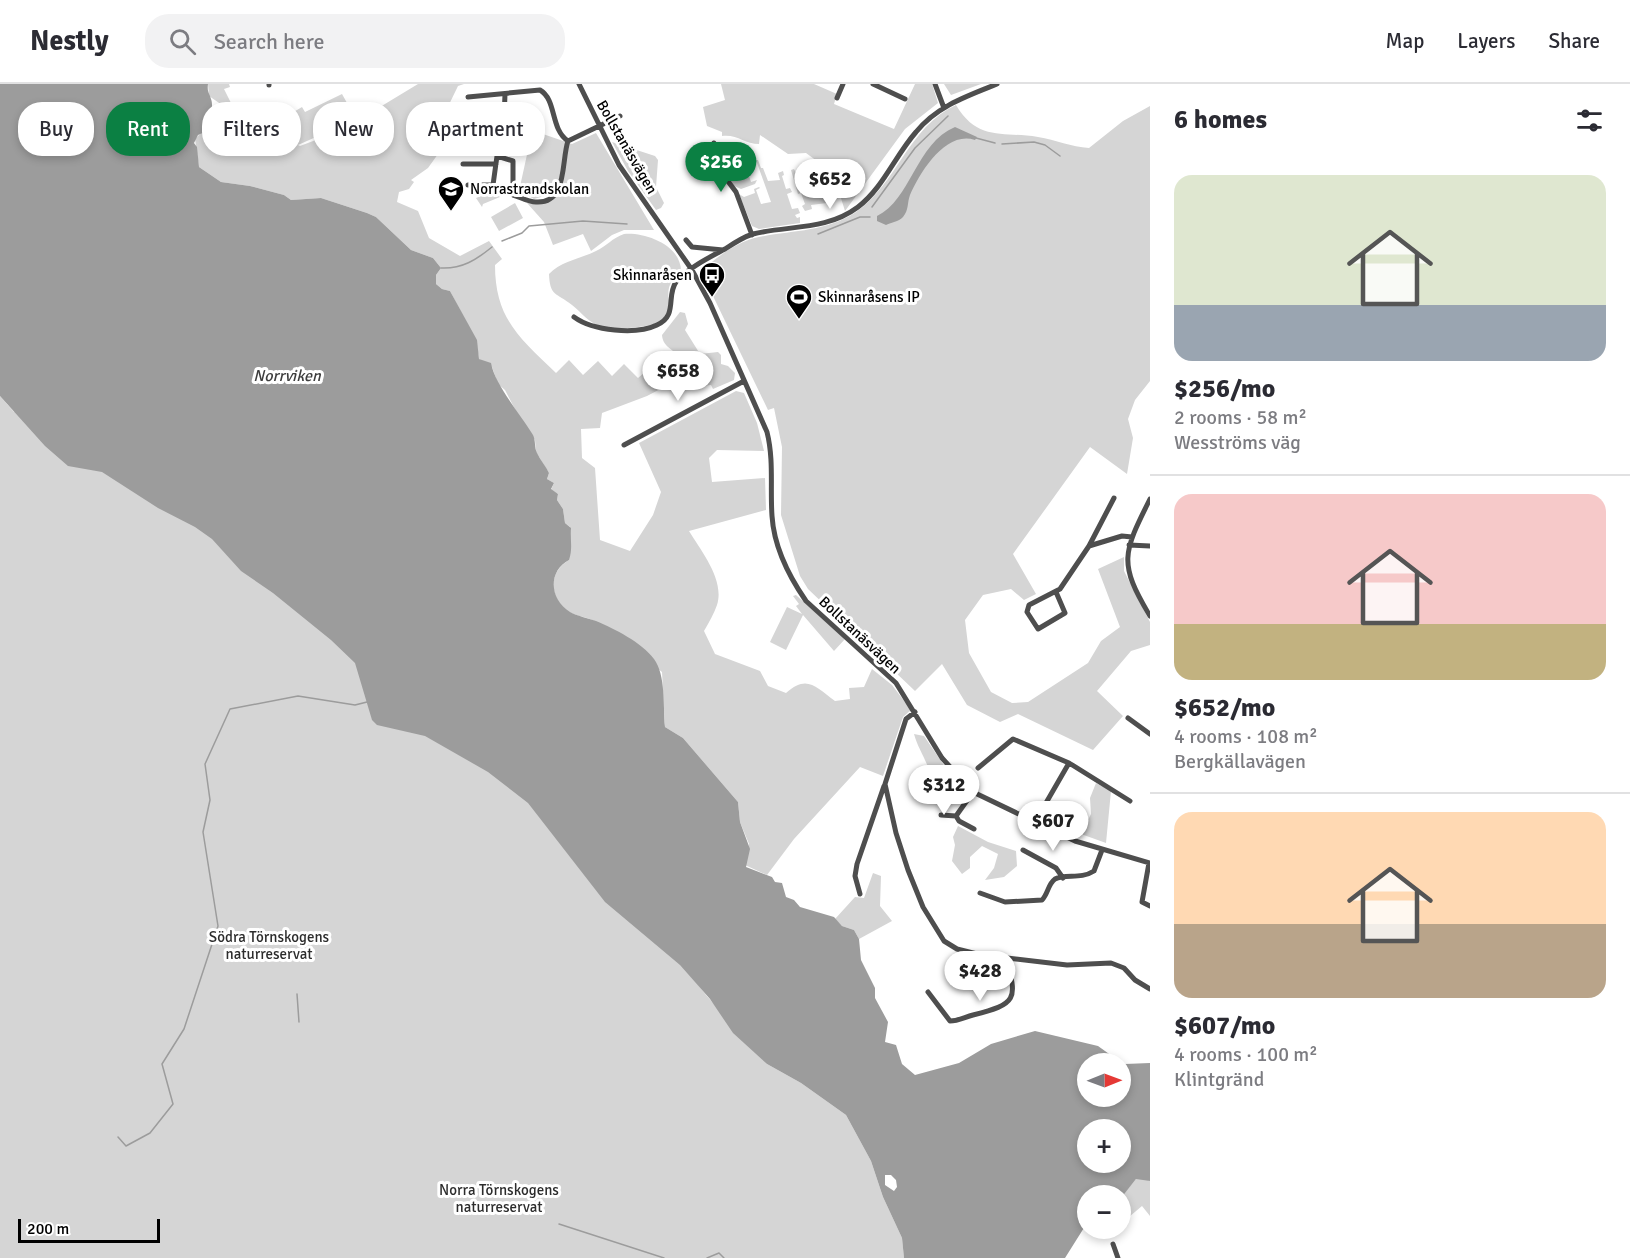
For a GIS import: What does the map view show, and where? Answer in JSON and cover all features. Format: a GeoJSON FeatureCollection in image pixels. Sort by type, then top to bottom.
{"type":"FeatureCollection","features":[{"type":"Feature","properties":{"kind":"street","name":"Bollstanäsvägen"},"geometry":{"type":"LineString","coordinates":[[579,84],[597,125],[623,170],[692,270],[744,381],[770,446],[772,518],[778,547],[794,585],[806,601],[832,627],[896,683],[942,758],[973,792],[1075,842],[1150,863]]}},
{"type":"Feature","properties":{"kind":"street"},"geometry":{"type":"LineString","coordinates":[[837,98],[843,84]]}},
{"type":"Feature","properties":{"kind":"street"},"geometry":{"type":"LineString","coordinates":[[873,84],[905,99]]}},
{"type":"Feature","properties":{"kind":"street"},"geometry":{"type":"LineString","coordinates":[[935,84],[944,108]]}},
{"type":"Feature","properties":{"kind":"street"},"geometry":{"type":"LineString","coordinates":[[574,317],[583,324],[603,330],[656,326],[669,315],[674,285],[692,270],[752,235],[817,226],[846,215],[868,198],[916,131],[944,108],[997,84]]}},
{"type":"Feature","properties":{"kind":"street"},"geometry":{"type":"LineString","coordinates":[[468,97],[534,89],[543,91],[560,133],[568,141]]}},
{"type":"Feature","properties":{"kind":"street"},"geometry":{"type":"LineString","coordinates":[[504,102],[505,94]]}},
{"type":"Feature","properties":{"kind":"street"},"geometry":{"type":"LineString","coordinates":[[568,141],[597,125],[620,116]]}},
{"type":"Feature","properties":{"kind":"street"},"geometry":{"type":"LineString","coordinates":[[468,184],[494,185],[497,156],[513,161],[513,195],[534,202],[552,198],[561,184],[568,141]]}},
{"type":"Feature","properties":{"kind":"street"},"geometry":{"type":"LineString","coordinates":[[714,143],[724,176],[736,192],[752,235]]}},
{"type":"Feature","properties":{"kind":"street"},"geometry":{"type":"LineString","coordinates":[[463,164],[496,165]]}},
{"type":"Feature","properties":{"kind":"street"},"geometry":{"type":"LineString","coordinates":[[686,240],[692,247],[723,250]]}},
{"type":"Feature","properties":{"kind":"street"},"geometry":{"type":"LineString","coordinates":[[624,445],[744,381]]}},
{"type":"Feature","properties":{"kind":"street"},"geometry":{"type":"LineString","coordinates":[[1056,592],[1065,613],[1038,629],[1028,612],[1029,605],[1056,592],[1089,546],[1114,498]]}},
{"type":"Feature","properties":{"kind":"street"},"geometry":{"type":"LineString","coordinates":[[1150,499],[1129,545],[1127,571],[1134,589],[1150,616]]}},
{"type":"Feature","properties":{"kind":"street"},"geometry":{"type":"LineString","coordinates":[[1089,546],[1122,536],[1132,537]]}},
{"type":"Feature","properties":{"kind":"street"},"geometry":{"type":"LineString","coordinates":[[1129,545],[1150,546]]}},
{"type":"Feature","properties":{"kind":"street"},"geometry":{"type":"LineString","coordinates":[[860,894],[855,876],[857,864],[906,719],[915,712]]}},
{"type":"Feature","properties":{"kind":"street"},"geometry":{"type":"LineString","coordinates":[[1128,718],[1150,735]]}},
{"type":"Feature","properties":{"kind":"street"},"geometry":{"type":"LineString","coordinates":[[978,768],[1013,739],[1069,763],[1130,801]]}},
{"type":"Feature","properties":{"kind":"street"},"geometry":{"type":"LineString","coordinates":[[1035,822],[1069,763]]}},
{"type":"Feature","properties":{"kind":"street"},"geometry":{"type":"LineString","coordinates":[[885,784],[896,833],[908,870],[923,907],[944,941],[957,949],[1005,957],[1067,965],[1111,963],[1150,989]]}},
{"type":"Feature","properties":{"kind":"street"},"geometry":{"type":"LineString","coordinates":[[956,816],[973,792]]}},
{"type":"Feature","properties":{"kind":"street"},"geometry":{"type":"LineString","coordinates":[[941,815],[956,816]]}},
{"type":"Feature","properties":{"kind":"street"},"geometry":{"type":"LineString","coordinates":[[956,816],[958,821],[974,829]]}},
{"type":"Feature","properties":{"kind":"street"},"geometry":{"type":"LineString","coordinates":[[1023,850],[1056,868],[1063,878]]}},
{"type":"Feature","properties":{"kind":"street"},"geometry":{"type":"LineString","coordinates":[[980,893],[1005,902],[1035,902],[1046,896],[1053,880],[1079,878],[1094,871],[1102,850]]}},
{"type":"Feature","properties":{"kind":"street"},"geometry":{"type":"LineString","coordinates":[[1150,863],[1142,902],[1150,906]]}},
{"type":"Feature","properties":{"kind":"street"},"geometry":{"type":"LineString","coordinates":[[928,992],[950,1021],[997,1009],[1011,998],[1014,990],[1005,957]]}},
{"type":"Feature","properties":{"kind":"street"},"geometry":{"type":"LineString","coordinates":[[1113,1244],[1118,1258]]}},
{"type":"Feature","properties":{"kind":"green space"},"geometry":{"type":"Polygon","coordinates":[[[208,84],[229,84],[230,87],[224,89],[230,102],[218,102],[209,96],[208,84]]]}},
{"type":"Feature","properties":{"kind":"green space"},"geometry":{"type":"Polygon","coordinates":[[[418,84],[464,84],[458,86],[450,102],[406,102],[406,156],[437,156],[428,168],[411,180],[414,182],[409,189],[399,192],[397,202],[418,211],[429,238],[460,256],[489,241],[502,259],[495,265],[496,284],[505,314],[521,338],[556,373],[569,360],[583,375],[598,361],[612,376],[624,364],[638,378],[654,364],[666,386],[647,396],[602,413],[600,428],[581,429],[582,458],[595,468],[600,540],[630,551],[653,515],[661,492],[639,443],[736,391],[744,393],[757,423],[764,451],[717,450],[709,458],[712,482],[765,478],[766,510],[689,531],[710,566],[718,586],[717,605],[704,631],[715,654],[760,671],[768,686],[786,693],[793,687],[806,683],[817,687],[835,701],[850,699],[849,688],[864,687],[872,669],[892,685],[911,710],[903,717],[883,776],[860,767],[794,839],[767,875],[745,865],[749,844],[740,822],[738,802],[683,738],[665,727],[662,672],[596,622],[569,612],[558,600],[554,578],[562,565],[569,560],[570,527],[565,523],[563,509],[557,500],[558,494],[551,490],[554,483],[547,479],[549,473],[536,452],[535,440],[519,417],[505,390],[498,384],[492,367],[479,359],[476,340],[450,291],[436,284],[436,275],[441,268],[433,258],[411,250],[376,217],[367,213],[321,198],[291,200],[284,195],[250,186],[221,182],[199,167],[195,139],[202,132],[202,156],[301,156],[301,146],[313,141],[313,156],[394,156],[394,102],[388,102],[418,84]]]}},
{"type":"Feature","properties":{"kind":"green space"},"geometry":{"type":"Polygon","coordinates":[[[721,84],[814,84],[837,94],[834,104],[894,129],[915,84],[932,84],[938,103],[905,129],[845,211],[840,195],[825,167],[806,153],[788,154],[760,135],[759,144],[732,136],[722,136],[722,132],[707,126],[703,107],[725,100],[721,84]]]}},
{"type":"Feature","properties":{"kind":"green space"},"geometry":{"type":"Polygon","coordinates":[[[944,84],[981,84],[951,95],[944,84]]]}},
{"type":"Feature","properties":{"kind":"green space"},"geometry":{"type":"Polygon","coordinates":[[[342,94],[346,102],[326,102],[342,94]]]}},
{"type":"Feature","properties":{"kind":"green space"},"geometry":{"type":"Polygon","coordinates":[[[956,105],[964,117],[982,130],[1038,137],[1089,148],[1123,121],[1150,106],[1150,381],[1135,400],[1128,419],[1133,438],[1127,474],[1090,447],[1013,554],[1036,594],[1024,600],[1011,589],[983,595],[965,620],[969,653],[991,692],[1012,703],[1028,702],[1088,663],[1101,641],[1120,627],[1098,569],[1124,557],[1124,571],[1150,622],[1150,645],[1131,651],[1097,691],[1123,716],[1093,750],[1018,714],[1000,722],[967,705],[942,664],[915,691],[808,589],[800,576],[781,515],[782,447],[774,408],[768,410],[713,296],[699,277],[700,272],[713,261],[742,242],[821,227],[845,219],[856,212],[882,187],[926,127],[956,105]]]}},
{"type":"Feature","properties":{"kind":"green space"},"geometry":{"type":"Polygon","coordinates":[[[302,107],[305,112],[313,108],[313,138],[301,144],[302,107]]]}},
{"type":"Feature","properties":{"kind":"green space"},"geometry":{"type":"Polygon","coordinates":[[[596,133],[654,230],[624,230],[612,235],[591,251],[583,234],[553,245],[544,222],[527,203],[547,203],[558,192],[534,199],[519,191],[527,156],[545,156],[545,135],[572,144],[596,133]]]}},
{"type":"Feature","properties":{"kind":"green space"},"geometry":{"type":"Polygon","coordinates":[[[612,142],[655,156],[658,160],[656,187],[664,203],[661,208],[656,210],[628,171],[612,142]]]}},
{"type":"Feature","properties":{"kind":"green space"},"geometry":{"type":"Polygon","coordinates":[[[723,150],[734,172],[745,171],[743,164],[748,162],[749,166],[746,167],[751,182],[757,180],[755,184],[741,189],[732,185],[719,152],[723,150]]]}},
{"type":"Feature","properties":{"kind":"green space"},"geometry":{"type":"Polygon","coordinates":[[[756,160],[763,168],[768,181],[780,180],[778,173],[783,171],[782,176],[786,189],[790,188],[792,192],[787,194],[792,209],[798,208],[800,213],[795,215],[797,218],[800,217],[800,223],[759,229],[752,226],[739,194],[744,197],[755,193],[754,189],[759,187],[756,190],[761,204],[771,202],[756,160]]]}},
{"type":"Feature","properties":{"kind":"green space"},"geometry":{"type":"Polygon","coordinates":[[[794,169],[805,191],[816,190],[814,182],[818,181],[822,198],[827,197],[827,203],[811,205],[812,209],[805,211],[802,206],[805,204],[801,193],[798,194],[791,170],[794,169]]]}},
{"type":"Feature","properties":{"kind":"green space"},"geometry":{"type":"Polygon","coordinates":[[[508,186],[511,189],[508,193],[474,192],[470,187],[506,190],[508,186]]]}},
{"type":"Feature","properties":{"kind":"green space"},"geometry":{"type":"Polygon","coordinates":[[[500,197],[483,204],[482,207],[476,198],[500,197]]]}},
{"type":"Feature","properties":{"kind":"green space"},"geometry":{"type":"Polygon","coordinates":[[[515,203],[523,218],[499,231],[491,217],[515,203]]]}},
{"type":"Feature","properties":{"kind":"green space"},"geometry":{"type":"Polygon","coordinates":[[[624,234],[642,235],[669,247],[679,262],[681,271],[670,286],[668,295],[670,305],[661,321],[641,327],[601,327],[592,323],[552,290],[549,274],[559,266],[596,251],[624,234]]]}},
{"type":"Feature","properties":{"kind":"green space"},"geometry":{"type":"Polygon","coordinates":[[[680,312],[685,313],[688,324],[685,330],[700,354],[718,352],[721,355],[721,364],[728,366],[735,373],[734,380],[713,389],[711,385],[699,384],[690,376],[678,356],[664,342],[662,335],[680,312]]]}},
{"type":"Feature","properties":{"kind":"green space","name":"Södra Törnskogens naturreservat"},"geometry":{"type":"Polygon","coordinates":[[[32,393],[535,774],[706,995],[767,1064],[801,1083],[846,1115],[871,1161],[883,1197],[902,1238],[904,1258],[0,1258],[0,396],[14,412],[32,393]]]}},
{"type":"Feature","properties":{"kind":"green space"},"geometry":{"type":"Polygon","coordinates":[[[796,595],[845,639],[834,651],[803,615],[786,650],[770,642],[787,607],[802,614],[796,606],[799,604],[793,596],[796,595]]]}},
{"type":"Feature","properties":{"kind":"green space"},"geometry":{"type":"Polygon","coordinates":[[[914,734],[924,736],[954,780],[948,787],[930,774],[914,734]]]}},
{"type":"Feature","properties":{"kind":"green space"},"geometry":{"type":"Polygon","coordinates":[[[1096,783],[1111,791],[1106,843],[1081,834],[1091,814],[1090,798],[1096,783]]]}},
{"type":"Feature","properties":{"kind":"green space"},"geometry":{"type":"Polygon","coordinates":[[[958,826],[988,842],[1016,851],[1017,866],[1004,877],[985,880],[994,868],[998,854],[982,846],[970,857],[970,868],[962,874],[952,861],[955,845],[953,837],[958,826]]]}},
{"type":"Feature","properties":{"kind":"green space"},"geometry":{"type":"Polygon","coordinates":[[[873,873],[881,876],[880,906],[892,921],[859,939],[854,930],[842,926],[835,919],[855,897],[864,898],[873,873]]]}},
{"type":"Feature","properties":{"kind":"green space"},"geometry":{"type":"Polygon","coordinates":[[[1141,1177],[1150,1181],[1150,1216],[1142,1206],[1131,1215],[1131,1185],[1141,1177]]]}},
{"type":"Feature","properties":{"kind":"water","name":"Norrviken"},"geometry":{"type":"Polygon","coordinates":[[[0,84],[208,84],[212,102],[202,102],[202,133],[198,135],[194,143],[197,147],[199,167],[221,182],[250,186],[284,195],[291,200],[321,198],[367,213],[376,217],[411,250],[433,258],[441,268],[436,275],[436,284],[450,291],[477,340],[479,359],[491,363],[493,372],[503,390],[533,435],[537,453],[549,473],[547,479],[554,483],[551,489],[558,494],[557,500],[563,509],[565,523],[571,528],[569,560],[557,571],[555,578],[555,593],[558,600],[570,612],[596,621],[627,637],[654,659],[662,682],[665,727],[683,738],[738,802],[740,822],[750,849],[746,867],[772,877],[775,882],[782,883],[786,897],[794,900],[800,907],[834,917],[842,926],[854,930],[859,939],[861,960],[875,988],[875,998],[888,1022],[885,1042],[896,1045],[902,1064],[915,1075],[959,1063],[991,1044],[1035,1031],[1098,1046],[1108,1053],[1077,1053],[1077,1107],[1131,1107],[1131,1064],[1150,1063],[1150,1181],[1136,1179],[1131,1185],[1077,1185],[1077,1239],[1065,1258],[904,1258],[902,1238],[883,1197],[871,1161],[846,1115],[801,1083],[767,1064],[733,1033],[710,999],[680,965],[605,902],[528,803],[488,772],[425,736],[377,725],[372,720],[355,663],[331,640],[273,593],[241,571],[212,539],[102,472],[68,466],[45,446],[0,396],[0,84]],[[885,1175],[885,1185],[894,1191],[897,1187],[896,1180],[891,1175],[885,1175]]]}},
{"type":"Feature","properties":{"kind":"water"},"geometry":{"type":"Polygon","coordinates":[[[955,127],[977,137],[975,140],[954,141],[935,155],[914,186],[906,212],[901,219],[886,225],[877,221],[877,216],[898,198],[931,145],[955,127]]]}},
{"type":"Feature","properties":{"kind":"waterway"},"geometry":{"type":"LineString","coordinates":[[872,207],[915,148],[948,116]]}},
{"type":"Feature","properties":{"kind":"waterway"},"geometry":{"type":"LineString","coordinates":[[976,138],[995,143]]}},
{"type":"Feature","properties":{"kind":"waterway"},"geometry":{"type":"LineString","coordinates":[[1002,144],[1034,142],[1045,145],[1060,156]]}},
{"type":"Feature","properties":{"kind":"waterway"},"geometry":{"type":"LineString","coordinates":[[818,234],[860,217],[870,217]]}},
{"type":"Feature","properties":{"kind":"waterway"},"geometry":{"type":"LineString","coordinates":[[502,241],[522,233],[529,226],[583,221],[627,224]]}},
{"type":"Feature","properties":{"kind":"waterway"},"geometry":{"type":"LineString","coordinates":[[441,268],[468,263],[492,247]]}},
{"type":"Feature","properties":{"kind":"waterway"},"geometry":{"type":"LineString","coordinates":[[118,1137],[126,1146],[150,1133],[173,1104],[162,1064],[184,1029],[218,926],[203,832],[210,800],[205,764],[230,709],[298,696],[355,705],[367,702]]}},
{"type":"Feature","properties":{"kind":"waterway"},"geometry":{"type":"LineString","coordinates":[[297,994],[299,1022]]}},
{"type":"Feature","properties":{"kind":"waterway"},"geometry":{"type":"LineString","coordinates":[[559,1224],[664,1258]]}},
{"type":"Feature","properties":{"kind":"waterway"},"geometry":{"type":"LineString","coordinates":[[707,1258],[719,1253],[724,1258]]}},
{"type":"Feature","properties":{"kind":"place","name":"Norrastrandskolan"},"geometry":{"type":"Point","coordinates":[451,212]}},
{"type":"Feature","properties":{"kind":"place","name":"Skinnaråsen"},"geometry":{"type":"Point","coordinates":[712,298]}},
{"type":"Feature","properties":{"kind":"place","name":"Skinnaråsens IP"},"geometry":{"type":"Point","coordinates":[799,320]}},
{"type":"Feature","properties":{"kind":"park label","name":"Norra Törnskogens naturreservat"},"geometry":{"type":"Point","coordinates":[499,1198]}}]}
